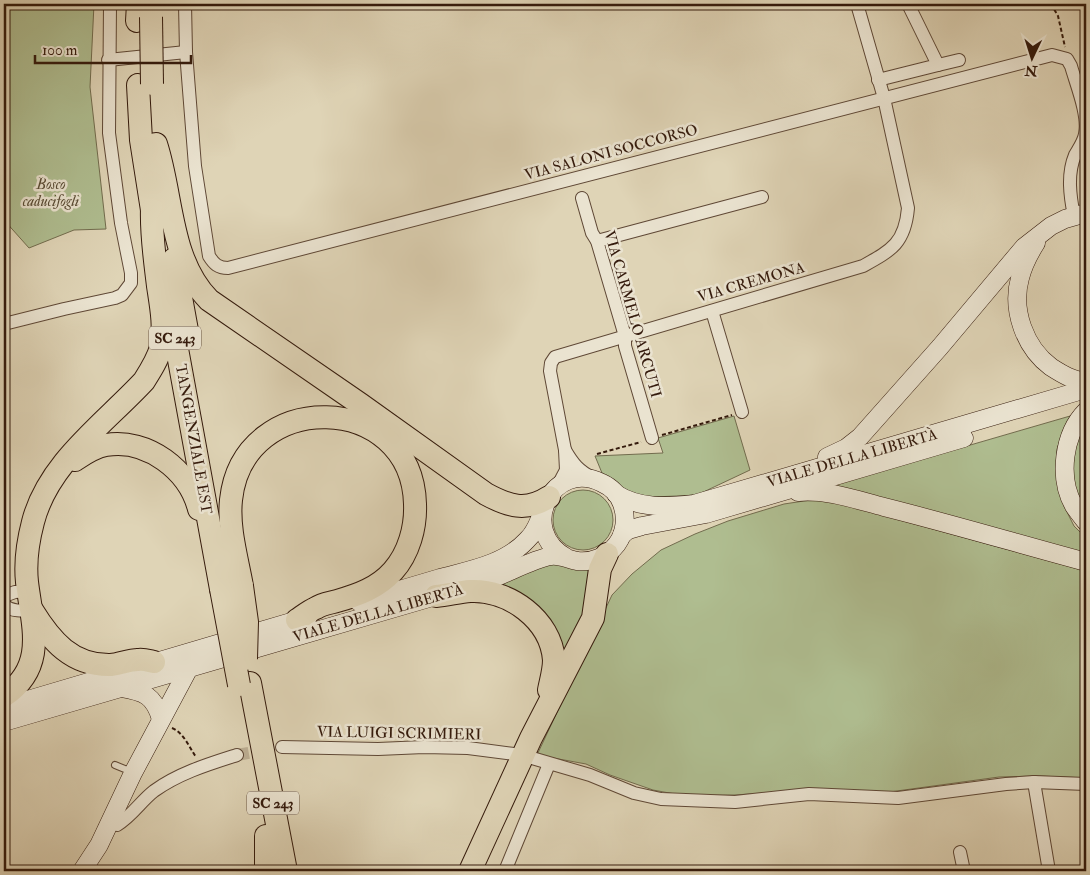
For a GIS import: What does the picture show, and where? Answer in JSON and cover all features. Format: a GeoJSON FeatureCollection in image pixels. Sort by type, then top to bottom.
{"type":"FeatureCollection","features":[{"type":"Feature","properties":{"kind":"highway","name":"TANGENZIALE EST"},"geometry":{"type":"LineString","coordinates":[[144,12],[145,85],[141,140],[152,209],[228,588]]}},
{"type":"Feature","properties":{"kind":"highway","name":"TANGENZIALE EST"},"geometry":{"type":"LineString","coordinates":[[145,85],[228,588]]}},
{"type":"Feature","properties":{"kind":"highway"},"geometry":{"type":"LineString","coordinates":[[156,144],[161,159],[178,244],[195,284],[210,300],[486,494],[506,504],[522,506],[536,504],[549,499]]}},
{"type":"Feature","properties":{"kind":"highway"},"geometry":{"type":"LineString","coordinates":[[4,696],[23,678],[31,662],[34,646],[27,562],[33,521],[46,489],[61,465],[144,381],[154,365],[161,348],[163,329],[151,234],[152,209]]}},
{"type":"Feature","properties":{"kind":"highway"},"geometry":{"type":"LineString","coordinates":[[228,588],[233,534],[231,500],[235,480],[243,460],[262,438],[277,428],[297,420],[320,417],[338,418],[362,424],[377,432],[393,446],[404,462],[412,480],[416,517],[411,536],[404,553],[393,571],[375,586],[361,594],[316,607],[297,620]]}},
{"type":"Feature","properties":{"kind":"highway"},"geometry":{"type":"LineString","coordinates":[[46,489],[74,461],[89,451],[105,445],[129,445],[148,451],[180,472],[196,496],[228,588]]}},
{"type":"Feature","properties":{"kind":"highway"},"geometry":{"type":"LineString","coordinates":[[470,871],[532,748],[593,618],[600,570],[607,554]]}},
{"type":"Feature","properties":{"kind":"highway","name":"SC 243"},"geometry":{"type":"LineString","coordinates":[[228,588],[221,628],[240,661],[273,836],[286,871]]}},
{"type":"Feature","properties":{"kind":"highway"},"geometry":{"type":"LineString","coordinates":[[436,596],[471,591],[506,598],[521,606],[534,617],[545,631],[551,645],[554,660],[553,676],[532,748]]}},
{"type":"Feature","properties":{"kind":"highway"},"geometry":{"type":"LineString","coordinates":[[30,600],[54,641],[68,654],[92,664],[110,665],[138,660],[154,662]]}},
{"type":"Feature","properties":{"kind":"highway"},"geometry":{"type":"LineString","coordinates":[[266,871],[273,836]]}},
{"type":"Feature","properties":{"kind":"highway"},"geometry":{"type":"LineString","coordinates":[[273,836],[294,871]]}},
{"type":"Feature","properties":{"kind":"highway","name":"SC 243"},"geometry":{"type":"LineString","coordinates":[[272,871],[273,836]]}},
{"type":"Feature","properties":{"kind":"main road"},"geometry":{"type":"LineString","coordinates":[[722,496],[829,457],[846,448],[860,437],[940,347],[1011,260],[1051,226],[1080,214]]}},
{"type":"Feature","properties":{"kind":"main road"},"geometry":{"type":"LineString","coordinates":[[1051,226],[1037,241],[1028,255],[1019,280],[1018,294],[1021,323],[1035,352],[1048,364],[1060,373],[1086,380]]}},
{"type":"Feature","properties":{"kind":"main road","name":"VIALE DELLA LIBERTÀ"},"geometry":{"type":"LineString","coordinates":[[598,480],[616,494],[632,502],[662,506],[694,504],[1086,389]]}},
{"type":"Feature","properties":{"kind":"main road","name":"VIALE DELLA LIBERTÀ"},"geometry":{"type":"LineString","coordinates":[[622,535],[628,530],[635,528],[706,514],[761,499],[1086,401]]}},
{"type":"Feature","properties":{"kind":"main road"},"geometry":{"type":"LineString","coordinates":[[1086,411],[1073,430],[1065,464],[1066,480],[1074,505],[1086,522]]}},
{"type":"Feature","properties":{"kind":"main road"},"geometry":{"type":"LineString","coordinates":[[567,558],[552,547],[545,536],[542,524],[549,499],[570,480],[584,478],[598,480]]}},
{"type":"Feature","properties":{"kind":"main road"},"geometry":{"type":"LineString","coordinates":[[761,499],[802,492],[824,494],[908,513],[1086,562]]}},
{"type":"Feature","properties":{"kind":"main road"},"geometry":{"type":"LineString","coordinates":[[607,554],[618,543],[624,528],[625,514],[616,494]]}},
{"type":"Feature","properties":{"kind":"main road","name":"VIALE DELLA LIBERTÀ"},"geometry":{"type":"LineString","coordinates":[[187,660],[297,620],[470,571],[490,563],[511,553],[526,542],[534,533],[549,499]]}},
{"type":"Feature","properties":{"kind":"main road","name":"VIALE DELLA LIBERTÀ"},"geometry":{"type":"LineString","coordinates":[[187,660],[436,596],[494,578],[551,556],[586,561],[595,560],[607,554]]}},
{"type":"Feature","properties":{"kind":"main road"},"geometry":{"type":"LineString","coordinates":[[4,707],[154,662],[187,660]]}},
{"type":"Feature","properties":{"kind":"main road"},"geometry":{"type":"LineString","coordinates":[[4,722],[121,688],[187,660]]}},
{"type":"Feature","properties":{"kind":"main road"},"geometry":{"type":"LineString","coordinates":[[82,871],[100,845],[133,773],[161,719],[187,660]]}},
{"type":"Feature","properties":{"kind":"main road"},"geometry":{"type":"LineString","coordinates":[[121,688],[138,691],[149,696],[157,705],[161,719]]}},
{"type":"Feature","properties":{"kind":"street"},"geometry":{"type":"LineString","coordinates":[[4,324],[64,308],[115,298],[122,295],[131,283],[109,133],[108,60],[110,4]]}},
{"type":"Feature","properties":{"kind":"street"},"geometry":{"type":"LineString","coordinates":[[108,60],[186,52],[185,4]]}},
{"type":"Feature","properties":{"kind":"street","name":"VIA CREMONA"},"geometry":{"type":"LineString","coordinates":[[549,499],[566,470],[565,450],[550,371],[551,363],[555,357],[863,266],[886,254],[898,242],[907,226],[908,208],[884,98],[857,4]]}},
{"type":"Feature","properties":{"kind":"street"},"geometry":{"type":"LineString","coordinates":[[908,4],[938,65]]}},
{"type":"Feature","properties":{"kind":"street","name":"VIA SALONI SOCCORSO"},"geometry":{"type":"LineString","coordinates":[[186,52],[195,166],[209,256],[214,264],[221,268],[228,268],[1052,55],[1066,59]]}},
{"type":"Feature","properties":{"kind":"street"},"geometry":{"type":"LineString","coordinates":[[1066,59],[1071,66],[1086,127],[1085,135],[1072,164],[1070,194],[1080,214]]}},
{"type":"Feature","properties":{"kind":"street"},"geometry":{"type":"LineString","coordinates":[[878,80],[959,60]]}},
{"type":"Feature","properties":{"kind":"street"},"geometry":{"type":"LineString","coordinates":[[597,241],[762,197]]}},
{"type":"Feature","properties":{"kind":"street","name":"VIA CARMELO ARCUTI"},"geometry":{"type":"LineString","coordinates":[[582,198],[592,233],[597,241],[625,336],[625,346],[652,438]]}},
{"type":"Feature","properties":{"kind":"street"},"geometry":{"type":"LineString","coordinates":[[712,311],[742,412]]}},
{"type":"Feature","properties":{"kind":"street","name":"VIA CREMONA"},"geometry":{"type":"LineString","coordinates":[[565,450],[572,463],[579,470],[598,480]]}},
{"type":"Feature","properties":{"kind":"street"},"geometry":{"type":"LineString","coordinates":[[4,596],[15,592],[30,600],[21,611],[4,605]]}},
{"type":"Feature","properties":{"kind":"street","name":"VIA LUIGI SCRIMIERI"},"geometry":{"type":"LineString","coordinates":[[282,747],[468,748],[514,754]]}},
{"type":"Feature","properties":{"kind":"street"},"geometry":{"type":"LineString","coordinates":[[532,748],[549,764],[590,776],[634,793],[661,799],[735,802],[809,794],[898,798],[1006,784],[1034,782],[1086,784]]}},
{"type":"Feature","properties":{"kind":"street"},"geometry":{"type":"LineString","coordinates":[[111,822],[117,825],[125,820],[156,789],[197,768],[237,755]]}},
{"type":"Feature","properties":{"kind":"street"},"geometry":{"type":"LineString","coordinates":[[505,871],[549,764]]}},
{"type":"Feature","properties":{"kind":"street"},"geometry":{"type":"LineString","coordinates":[[1034,782],[1049,871]]}},
{"type":"Feature","properties":{"kind":"street"},"geometry":{"type":"LineString","coordinates":[[960,852],[964,871]]}},
{"type":"Feature","properties":{"kind":"lane"},"geometry":{"type":"LineString","coordinates":[[115,765],[133,773]]}},
{"type":"Feature","properties":{"kind":"path"},"geometry":{"type":"LineString","coordinates":[[1051,4],[1058,16],[1066,59]]}},
{"type":"Feature","properties":{"kind":"path"},"geometry":{"type":"LineString","coordinates":[[598,454],[742,412]]}},
{"type":"Feature","properties":{"kind":"path"},"geometry":{"type":"LineString","coordinates":[[161,719],[167,726],[177,730],[197,759],[208,764]]}},
{"type":"Feature","properties":{"kind":"green space","name":"Bosco caducifogli"},"geometry":{"type":"Polygon","coordinates":[[[4,4],[94,4],[90,87],[106,229],[74,230],[29,248],[4,220],[4,4]]]}},
{"type":"Feature","properties":{"kind":"green space"},"geometry":{"type":"Polygon","coordinates":[[[1077,414],[1063,431],[1057,449],[1056,468],[1058,487],[1064,506],[1074,526],[1086,538],[1086,555],[819,489],[1077,414]]]}},
{"type":"Feature","properties":{"kind":"green space"},"geometry":{"type":"Polygon","coordinates":[[[734,416],[750,470],[697,495],[633,498],[602,473],[595,456],[663,453],[658,438],[734,416]]]}},
{"type":"Feature","properties":{"kind":"green space"},"geometry":{"type":"Polygon","coordinates":[[[1086,420],[1086,509],[1081,502],[1072,477],[1071,458],[1074,441],[1086,420]]]}},
{"type":"Feature","properties":{"kind":"green space"},"geometry":{"type":"Polygon","coordinates":[[[583,490],[600,495],[608,503],[613,520],[608,537],[600,545],[583,550],[566,545],[558,537],[553,520],[558,503],[566,495],[583,490]]]}},
{"type":"Feature","properties":{"kind":"green space"},"geometry":{"type":"Polygon","coordinates":[[[827,500],[1086,571],[1086,778],[999,777],[882,793],[792,791],[686,796],[653,790],[610,775],[586,764],[537,755],[612,595],[632,574],[661,550],[728,521],[784,504],[827,500]]]}},
{"type":"Feature","properties":{"kind":"green space"},"geometry":{"type":"Polygon","coordinates":[[[551,561],[574,569],[594,570],[592,596],[561,672],[555,641],[484,587],[551,561]]]}},
{"type":"Feature","properties":{"kind":"tunnel"},"geometry":{"type":"LineString","coordinates":[[237,755],[269,749]]}}]}
